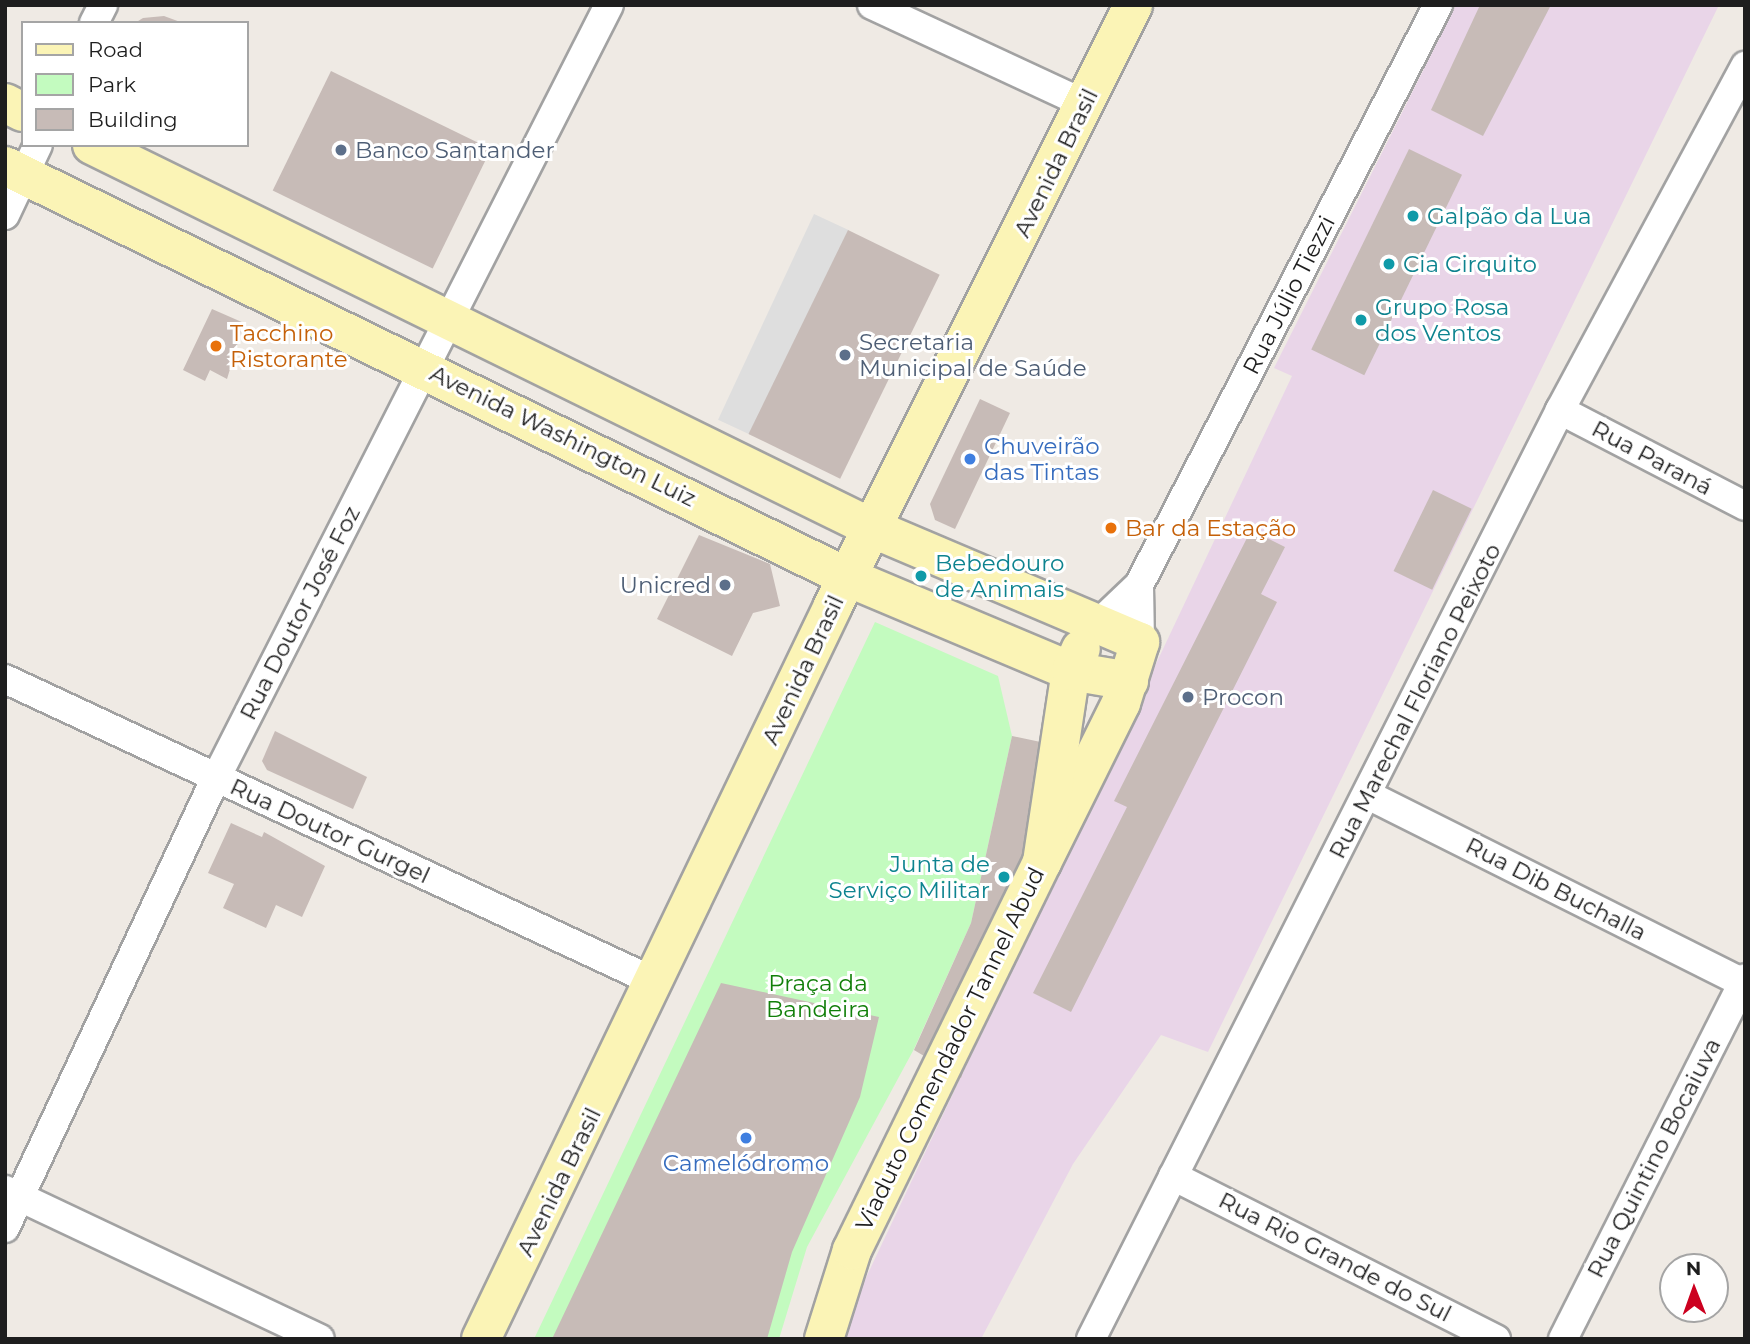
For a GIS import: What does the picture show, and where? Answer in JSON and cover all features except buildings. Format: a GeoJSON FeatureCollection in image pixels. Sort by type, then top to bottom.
{"type":"FeatureCollection","features":[{"type":"Feature","properties":{"kind":"main road","name":"Avenida Brasil"},"geometry":{"type":"LineString","coordinates":[[481,1339],[655,982],[847,577],[876,530],[1133,5]]}},
{"type":"Feature","properties":{"kind":"main road"},"geometry":{"type":"LineString","coordinates":[[5,103],[21,111]]}},
{"type":"Feature","properties":{"kind":"main road"},"geometry":{"type":"LineString","coordinates":[[96,147],[876,530],[1140,642]]}},
{"type":"Feature","properties":{"kind":"main road","name":"Avenida Washington Luiz"},"geometry":{"type":"LineString","coordinates":[[23,162],[425,367],[847,577],[1071,671],[1129,681]]}},
{"type":"Feature","properties":{"kind":"main road","name":"Rua Júlio Tiezzi"},"geometry":{"type":"LineString","coordinates":[[1071,671],[1097,625]]}},
{"type":"Feature","properties":{"kind":"main road","name":"Rua Júlio Tiezzi"},"geometry":{"type":"LineString","coordinates":[[1037,871],[1129,681],[1140,642]]}},
{"type":"Feature","properties":{"kind":"main road","name":"Viaduto Comendador Tannel Abud"},"geometry":{"type":"LineString","coordinates":[[824,1339],[852,1250],[1037,871],[1071,671]]}},
{"type":"Feature","properties":{"kind":"street"},"geometry":{"type":"LineString","coordinates":[[95,21],[103,5]]}},
{"type":"Feature","properties":{"kind":"street","name":"Rua Doutor José Foz"},"geometry":{"type":"LineString","coordinates":[[5,1228],[13,1194],[216,778],[609,5]]}},
{"type":"Feature","properties":{"kind":"street"},"geometry":{"type":"LineString","coordinates":[[872,5],[1085,104]]}},
{"type":"Feature","properties":{"kind":"street","name":"Rua Júlio Tiezzi"},"geometry":{"type":"LineString","coordinates":[[1097,625],[1139,585],[1438,5]]}},
{"type":"Feature","properties":{"kind":"street","name":"Rua Marechal Floriano Peixoto"},"geometry":{"type":"LineString","coordinates":[[1091,1339],[1368,795],[1560,410],[1745,66]]}},
{"type":"Feature","properties":{"kind":"street"},"geometry":{"type":"LineString","coordinates":[[5,215],[23,162]]}},
{"type":"Feature","properties":{"kind":"street","name":"Rua Paraná"},"geometry":{"type":"LineString","coordinates":[[1560,410],[1745,506]]}},
{"type":"Feature","properties":{"kind":"street","name":"Rua Júlio Tiezzi"},"geometry":{"type":"LineString","coordinates":[[1139,585],[1140,642]]}},
{"type":"Feature","properties":{"kind":"street","name":"Rua Doutor Gurgel"},"geometry":{"type":"LineString","coordinates":[[5,679],[655,982]]}},
{"type":"Feature","properties":{"kind":"street","name":"Rua Dib Buchalla"},"geometry":{"type":"LineString","coordinates":[[1368,795],[1744,981]]}},
{"type":"Feature","properties":{"kind":"street","name":"Rua Quintino Bocaiuva"},"geometry":{"type":"LineString","coordinates":[[1563,1339],[1744,981]]}},
{"type":"Feature","properties":{"kind":"street","name":"Rua Rio Grande do Sul"},"geometry":{"type":"LineString","coordinates":[[1173,1175],[1496,1339]]}},
{"type":"Feature","properties":{"kind":"street"},"geometry":{"type":"LineString","coordinates":[[13,1194],[320,1339]]}},
{"type":"Feature","properties":{"kind":"shaded area"},"geometry":{"type":"Polygon","coordinates":[[[1456,5],[1719,5],[1208,1052],[1161,1035],[1073,1164],[981,1339],[837,1339],[1292,376],[1274,368],[1456,5]]]}},
{"type":"Feature","properties":{"kind":"shaded area"},"geometry":{"type":"Polygon","coordinates":[[[814,214],[848,230],[753,436],[718,420],[814,214]]]}},
{"type":"Feature","properties":{"kind":"green space","name":"Praça da Bandeira"},"geometry":{"type":"Polygon","coordinates":[[[875,622],[998,676],[1012,736],[971,923],[914,1049],[807,1247],[779,1339],[534,1339],[875,622]]]}},
{"type":"Feature","properties":{"kind":"place","name":"Banco Santander"},"geometry":{"type":"Point","coordinates":[341,150]}},
{"type":"Feature","properties":{"kind":"place","name":"Galpão da Lua"},"geometry":{"type":"Point","coordinates":[1413,216]}},
{"type":"Feature","properties":{"kind":"place","name":"Cia Cirquito"},"geometry":{"type":"Point","coordinates":[1389,264]}},
{"type":"Feature","properties":{"kind":"place","name":"Grupo Rosa dos Ventos"},"geometry":{"type":"Point","coordinates":[1361,320]}},
{"type":"Feature","properties":{"kind":"place","name":"Tacchino Ristorante"},"geometry":{"type":"Point","coordinates":[216,346]}},
{"type":"Feature","properties":{"kind":"place","name":"Secretaria Municipal de Saúde"},"geometry":{"type":"Point","coordinates":[845,355]}},
{"type":"Feature","properties":{"kind":"place","name":"Chuveirão das Tintas"},"geometry":{"type":"Point","coordinates":[970,459]}},
{"type":"Feature","properties":{"kind":"place","name":"Bar da Estação"},"geometry":{"type":"Point","coordinates":[1111,528]}},
{"type":"Feature","properties":{"kind":"place","name":"Bebedouro de Animais"},"geometry":{"type":"Point","coordinates":[921,576]}},
{"type":"Feature","properties":{"kind":"place","name":"Unicred"},"geometry":{"type":"Point","coordinates":[725,585]}},
{"type":"Feature","properties":{"kind":"place","name":"Procon"},"geometry":{"type":"Point","coordinates":[1188,697]}},
{"type":"Feature","properties":{"kind":"place","name":"Junta de Serviço Militar"},"geometry":{"type":"Point","coordinates":[1004,877]}},
{"type":"Feature","properties":{"kind":"place","name":"Camelódromo"},"geometry":{"type":"Point","coordinates":[746,1138]}}]}
